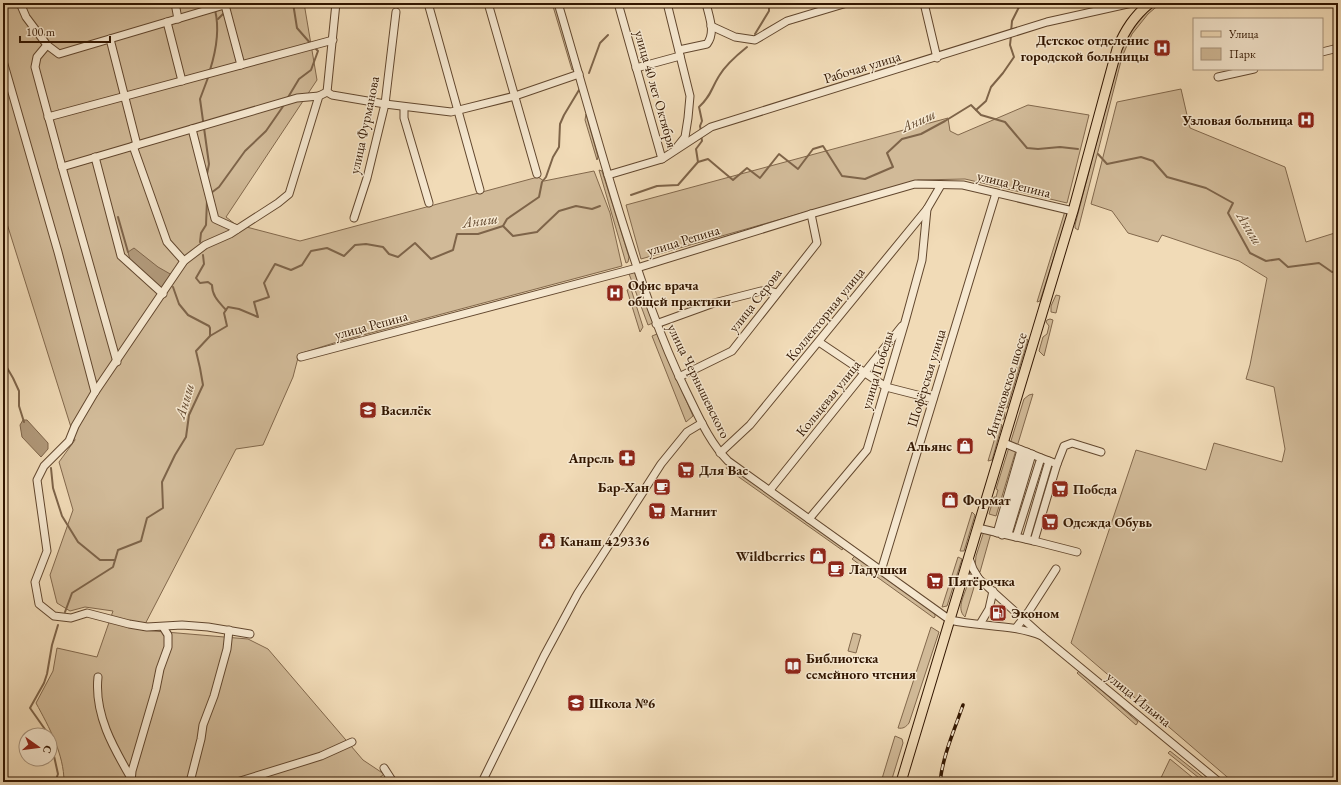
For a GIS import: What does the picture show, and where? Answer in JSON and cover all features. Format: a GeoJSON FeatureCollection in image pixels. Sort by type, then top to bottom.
{"type":"FeatureCollection","features":[{"type":"Feature","properties":{"kind":"main road","name":"Янтиковское шоссе"},"geometry":{"type":"LineString","coordinates":[[901,782],[1073,211],[1117,49],[1129,25],[1141,10],[1150,3]]}},
{"type":"Feature","properties":{"kind":"street"},"geometry":{"type":"LineString","coordinates":[[20,3],[26,17],[47,45],[59,54],[228,4],[241,65]]}},
{"type":"Feature","properties":{"kind":"street"},"geometry":{"type":"LineString","coordinates":[[175,3],[178,19]]}},
{"type":"Feature","properties":{"kind":"street"},"geometry":{"type":"LineString","coordinates":[[327,92],[336,3]]}},
{"type":"Feature","properties":{"kind":"street"},"geometry":{"type":"LineString","coordinates":[[428,3],[480,190]]}},
{"type":"Feature","properties":{"kind":"street"},"geometry":{"type":"LineString","coordinates":[[488,3],[537,174]]}},
{"type":"Feature","properties":{"kind":"street","name":"улица Чернышевского"},"geometry":{"type":"LineString","coordinates":[[558,3],[608,175],[656,324],[702,423],[720,453],[950,620]]}},
{"type":"Feature","properties":{"kind":"street","name":"улица 40 лет Октября"},"geometry":{"type":"LineString","coordinates":[[618,3],[662,159]]}},
{"type":"Feature","properties":{"kind":"street"},"geometry":{"type":"LineString","coordinates":[[668,3],[690,96],[685,137],[672,153]]}},
{"type":"Feature","properties":{"kind":"street"},"geometry":{"type":"LineString","coordinates":[[636,68],[707,44],[711,39],[712,34],[706,3]]}},
{"type":"Feature","properties":{"kind":"street"},"geometry":{"type":"LineString","coordinates":[[711,26],[735,37],[755,40],[787,21],[847,3]]}},
{"type":"Feature","properties":{"kind":"street"},"geometry":{"type":"LineString","coordinates":[[924,3],[937,58]]}},
{"type":"Feature","properties":{"kind":"street"},"geometry":{"type":"LineString","coordinates":[[1133,3],[1141,10]]}},
{"type":"Feature","properties":{"kind":"street","name":"Рабочая улица"},"geometry":{"type":"LineString","coordinates":[[608,175],[662,159],[711,127],[937,58],[1047,22],[1133,3]]}},
{"type":"Feature","properties":{"kind":"street","name":"улица Фурманова"},"geometry":{"type":"LineString","coordinates":[[354,218],[385,104],[396,12]]}},
{"type":"Feature","properties":{"kind":"street"},"geometry":{"type":"LineString","coordinates":[[167,22],[182,81]]}},
{"type":"Feature","properties":{"kind":"street"},"geometry":{"type":"LineString","coordinates":[[110,39],[125,96],[135,145],[167,242],[184,261]]}},
{"type":"Feature","properties":{"kind":"street"},"geometry":{"type":"LineString","coordinates":[[48,117],[333,40]]}},
{"type":"Feature","properties":{"kind":"street"},"geometry":{"type":"LineString","coordinates":[[47,45],[37,57],[35,67],[117,362]]}},
{"type":"Feature","properties":{"kind":"street"},"geometry":{"type":"LineString","coordinates":[[1323,52],[1338,48]]}},
{"type":"Feature","properties":{"kind":"street"},"geometry":{"type":"LineString","coordinates":[[3,60],[58,252],[95,392]]}},
{"type":"Feature","properties":{"kind":"street"},"geometry":{"type":"LineString","coordinates":[[1218,77],[1250,70]]}},
{"type":"Feature","properties":{"kind":"street"},"geometry":{"type":"LineString","coordinates":[[327,92],[332,96],[404,107],[451,112],[515,96],[579,74]]}},
{"type":"Feature","properties":{"kind":"street"},"geometry":{"type":"LineString","coordinates":[[62,167],[296,98],[319,96],[327,92]]}},
{"type":"Feature","properties":{"kind":"street"},"geometry":{"type":"LineString","coordinates":[[250,634],[208,627],[182,625],[147,627],[87,613],[67,618],[54,616],[39,604],[35,582],[47,551],[37,480],[44,466],[69,441],[75,426],[95,392],[117,362],[184,261],[205,245],[237,229],[278,203],[289,194],[319,96]]}},
{"type":"Feature","properties":{"kind":"street"},"geometry":{"type":"LineString","coordinates":[[404,107],[404,118],[429,203]]}},
{"type":"Feature","properties":{"kind":"street"},"geometry":{"type":"LineString","coordinates":[[192,129],[215,219],[237,229]]}},
{"type":"Feature","properties":{"kind":"street"},"geometry":{"type":"LineString","coordinates":[[95,157],[122,256],[163,294]]}},
{"type":"Feature","properties":{"kind":"street","name":"улица Репина"},"geometry":{"type":"LineString","coordinates":[[301,357],[637,268],[811,214],[915,184],[963,185],[1073,211]]}},
{"type":"Feature","properties":{"kind":"street","name":"Коллекторная улица"},"geometry":{"type":"LineString","coordinates":[[720,453],[750,425],[819,342],[927,209],[941,185]]}},
{"type":"Feature","properties":{"kind":"street","name":"Шофёрская улица"},"geometry":{"type":"LineString","coordinates":[[881,571],[996,193]]}},
{"type":"Feature","properties":{"kind":"street","name":"улица Победы"},"geometry":{"type":"LineString","coordinates":[[809,519],[867,450],[922,260],[927,209]]}},
{"type":"Feature","properties":{"kind":"street","name":"улица Серова"},"geometry":{"type":"LineString","coordinates":[[679,376],[732,351],[817,243],[811,214]]}},
{"type":"Feature","properties":{"kind":"street"},"geometry":{"type":"LineString","coordinates":[[656,324],[714,303],[761,291],[777,293]]}},
{"type":"Feature","properties":{"kind":"street","name":"Кольцевая улица"},"geometry":{"type":"LineString","coordinates":[[770,490],[905,322]]}},
{"type":"Feature","properties":{"kind":"street"},"geometry":{"type":"LineString","coordinates":[[819,342],[886,387],[933,400]]}},
{"type":"Feature","properties":{"kind":"street"},"geometry":{"type":"LineString","coordinates":[[482,782],[544,656],[578,594],[661,464],[687,432],[702,423]]}},
{"type":"Feature","properties":{"kind":"street"},"geometry":{"type":"LineString","coordinates":[[1004,443],[1026,539]]}},
{"type":"Feature","properties":{"kind":"street"},"geometry":{"type":"LineString","coordinates":[[1026,539],[1045,503],[1064,446],[1072,443],[1101,452]]}},
{"type":"Feature","properties":{"kind":"street"},"geometry":{"type":"LineString","coordinates":[[978,528],[1016,494],[1049,461]]}},
{"type":"Feature","properties":{"kind":"street"},"geometry":{"type":"LineString","coordinates":[[1049,461],[1045,503],[1077,552]]}},
{"type":"Feature","properties":{"kind":"street"},"geometry":{"type":"LineString","coordinates":[[1026,539],[1049,461]]}},
{"type":"Feature","properties":{"kind":"street"},"geometry":{"type":"LineString","coordinates":[[1016,494],[1025,502],[1045,503]]}},
{"type":"Feature","properties":{"kind":"street"},"geometry":{"type":"LineString","coordinates":[[1016,494],[1025,502]]}},
{"type":"Feature","properties":{"kind":"street"},"geometry":{"type":"LineString","coordinates":[[1016,494],[1025,502]]}},
{"type":"Feature","properties":{"kind":"street"},"geometry":{"type":"LineString","coordinates":[[1016,494],[1025,502]]}},
{"type":"Feature","properties":{"kind":"street"},"geometry":{"type":"LineString","coordinates":[[1016,494],[1025,502]]}},
{"type":"Feature","properties":{"kind":"street"},"geometry":{"type":"LineString","coordinates":[[1016,494],[1045,503]]}},
{"type":"Feature","properties":{"kind":"street"},"geometry":{"type":"LineString","coordinates":[[1016,494],[1045,503]]}},
{"type":"Feature","properties":{"kind":"street"},"geometry":{"type":"LineString","coordinates":[[1016,494],[1045,503]]}},
{"type":"Feature","properties":{"kind":"street"},"geometry":{"type":"LineString","coordinates":[[1016,494],[1045,503]]}},
{"type":"Feature","properties":{"kind":"street"},"geometry":{"type":"LineString","coordinates":[[1016,494],[1045,503]]}},
{"type":"Feature","properties":{"kind":"street"},"geometry":{"type":"LineString","coordinates":[[1016,494],[1045,503]]}},
{"type":"Feature","properties":{"kind":"street"},"geometry":{"type":"LineString","coordinates":[[1016,494],[1045,503]]}},
{"type":"Feature","properties":{"kind":"street"},"geometry":{"type":"LineString","coordinates":[[1016,494],[1045,503]]}},
{"type":"Feature","properties":{"kind":"street"},"geometry":{"type":"LineString","coordinates":[[1016,494],[1045,503]]}},
{"type":"Feature","properties":{"kind":"street"},"geometry":{"type":"LineString","coordinates":[[1016,494],[1045,503]]}},
{"type":"Feature","properties":{"kind":"street","name":"улица Ильича"},"geometry":{"type":"LineString","coordinates":[[969,558],[979,579],[1023,619],[1219,782]]}},
{"type":"Feature","properties":{"kind":"street"},"geometry":{"type":"LineString","coordinates":[[1016,628],[1056,569]]}},
{"type":"Feature","properties":{"kind":"street"},"geometry":{"type":"LineString","coordinates":[[962,579],[979,579]]}},
{"type":"Feature","properties":{"kind":"street"},"geometry":{"type":"LineString","coordinates":[[980,624],[990,607],[993,591]]}},
{"type":"Feature","properties":{"kind":"street","name":"улица Ильича"},"geometry":{"type":"LineString","coordinates":[[950,620],[1016,628],[1042,636]]}},
{"type":"Feature","properties":{"kind":"street"},"geometry":{"type":"LineString","coordinates":[[131,780],[160,669],[168,647],[168,635],[163,627]]}},
{"type":"Feature","properties":{"kind":"street"},"geometry":{"type":"LineString","coordinates":[[190,782],[203,725],[214,696],[228,649],[229,630]]}},
{"type":"Feature","properties":{"kind":"street"},"geometry":{"type":"LineString","coordinates":[[98,677],[96,691],[98,704],[105,727],[109,738],[131,780]]}},
{"type":"Feature","properties":{"kind":"street"},"geometry":{"type":"LineString","coordinates":[[238,782],[321,756],[352,742]]}},
{"type":"Feature","properties":{"kind":"street"},"geometry":{"type":"LineString","coordinates":[[384,768],[393,782]]}},
{"type":"Feature","properties":{"kind":"green space"},"geometry":{"type":"Polygon","coordinates":[[[3,3],[304,3],[317,80],[226,217],[235,224],[300,241],[538,177],[544,181],[594,171],[610,213],[622,266],[337,342],[299,354],[293,377],[263,445],[236,449],[142,630],[248,639],[268,649],[363,760],[384,774],[377,780],[378,782],[64,782],[58,748],[58,727],[49,727],[36,703],[53,671],[57,648],[97,657],[113,611],[85,607],[70,611],[57,603],[50,575],[73,510],[59,462],[75,440],[3,211],[3,3]]]}},
{"type":"Feature","properties":{"kind":"green space"},"geometry":{"type":"Polygon","coordinates":[[[552,3],[555,3],[574,69],[572,70],[552,3]]]}},
{"type":"Feature","properties":{"kind":"green space"},"geometry":{"type":"Polygon","coordinates":[[[1157,3],[1161,3],[1148,14],[1132,34],[1122,57],[1078,230],[1075,228],[1075,225],[1120,53],[1130,32],[1157,3]]]}},
{"type":"Feature","properties":{"kind":"green space"},"geometry":{"type":"Polygon","coordinates":[[[1181,89],[1190,128],[1285,167],[1306,242],[1338,232],[1338,782],[1233,782],[1071,643],[1136,450],[1206,470],[1214,443],[1282,462],[1285,449],[1274,387],[1246,379],[1267,278],[1239,261],[1162,235],[1158,242],[1128,233],[1112,211],[1091,204],[1117,102],[1181,89]]]}},
{"type":"Feature","properties":{"kind":"green space"},"geometry":{"type":"Polygon","coordinates":[[[1028,105],[1089,115],[1067,203],[965,179],[918,180],[641,259],[626,205],[948,118],[950,131],[958,135],[1028,105]]]}},
{"type":"Feature","properties":{"kind":"green space"},"geometry":{"type":"Polygon","coordinates":[[[586,114],[598,157],[597,160],[585,120],[586,114]]]}},
{"type":"Feature","properties":{"kind":"green space"},"geometry":{"type":"Polygon","coordinates":[[[599,170],[602,171],[629,257],[628,262],[626,263],[599,170]]]}},
{"type":"Feature","properties":{"kind":"green space"},"geometry":{"type":"Polygon","coordinates":[[[1065,211],[1068,213],[1040,301],[1037,302],[1065,211]]]}},
{"type":"Feature","properties":{"kind":"green space"},"geometry":{"type":"Polygon","coordinates":[[[628,271],[634,271],[653,323],[648,325],[628,271]]]}},
{"type":"Feature","properties":{"kind":"green space"},"geometry":{"type":"Polygon","coordinates":[[[631,289],[643,327],[640,332],[627,290],[631,289]]]}},
{"type":"Feature","properties":{"kind":"green space"},"geometry":{"type":"Polygon","coordinates":[[[1056,295],[1060,296],[1056,313],[1051,312],[1051,306],[1056,295]]]}},
{"type":"Feature","properties":{"kind":"green space"},"geometry":{"type":"Polygon","coordinates":[[[1050,319],[1053,320],[1044,356],[1039,351],[1043,337],[1047,334],[1049,326],[1046,322],[1050,319]]]}},
{"type":"Feature","properties":{"kind":"green space"},"geometry":{"type":"Polygon","coordinates":[[[657,334],[693,416],[686,422],[652,336],[657,334]]]}},
{"type":"Feature","properties":{"kind":"green space"},"geometry":{"type":"Polygon","coordinates":[[[1025,338],[1028,340],[1007,408],[1004,408],[1025,338]]]}},
{"type":"Feature","properties":{"kind":"green space"},"geometry":{"type":"Polygon","coordinates":[[[1033,394],[996,516],[989,514],[994,497],[996,497],[998,490],[996,489],[1024,399],[1033,394]]]}},
{"type":"Feature","properties":{"kind":"green space"},"geometry":{"type":"Polygon","coordinates":[[[1003,411],[1005,412],[1004,419],[1002,419],[1000,424],[1002,425],[992,460],[988,461],[1003,411]]]}},
{"type":"Feature","properties":{"kind":"green space"},"geometry":{"type":"Polygon","coordinates":[[[729,464],[844,547],[842,550],[726,468],[729,464]]]}},
{"type":"Feature","properties":{"kind":"green space"},"geometry":{"type":"Polygon","coordinates":[[[972,512],[975,515],[964,551],[960,551],[972,512]]]}},
{"type":"Feature","properties":{"kind":"green space"},"geometry":{"type":"Polygon","coordinates":[[[984,531],[991,533],[980,572],[975,567],[976,556],[984,531]]]}},
{"type":"Feature","properties":{"kind":"green space"},"geometry":{"type":"Polygon","coordinates":[[[856,555],[935,614],[935,617],[934,618],[852,559],[856,555]]]}},
{"type":"Feature","properties":{"kind":"green space"},"geometry":{"type":"Polygon","coordinates":[[[958,557],[962,559],[947,606],[942,607],[958,557]]]}},
{"type":"Feature","properties":{"kind":"green space"},"geometry":{"type":"Polygon","coordinates":[[[972,583],[975,584],[965,617],[962,614],[961,606],[967,586],[972,583]]]}},
{"type":"Feature","properties":{"kind":"green space"},"geometry":{"type":"Polygon","coordinates":[[[931,627],[939,632],[909,723],[907,726],[898,728],[931,627]]]}},
{"type":"Feature","properties":{"kind":"green space"},"geometry":{"type":"Polygon","coordinates":[[[853,633],[861,635],[856,653],[848,651],[853,633]]]}},
{"type":"Feature","properties":{"kind":"green space"},"geometry":{"type":"Polygon","coordinates":[[[1079,671],[1138,722],[1136,725],[1077,673],[1079,671]]]}},
{"type":"Feature","properties":{"kind":"green space"},"geometry":{"type":"Polygon","coordinates":[[[895,736],[902,739],[903,743],[891,782],[881,782],[895,736]]]}},
{"type":"Feature","properties":{"kind":"green space"},"geometry":{"type":"Polygon","coordinates":[[[1170,751],[1209,782],[1204,782],[1168,753],[1170,751]]]}},
{"type":"Feature","properties":{"kind":"green space"},"geometry":{"type":"Polygon","coordinates":[[[1170,759],[1198,782],[1159,782],[1170,759]]]}},
{"type":"Feature","properties":{"kind":"shaded area"},"geometry":{"type":"Polygon","coordinates":[[[134,248],[158,267],[172,275],[163,289],[130,260],[128,252],[134,248]]]}},
{"type":"Feature","properties":{"kind":"shaded area"},"geometry":{"type":"Polygon","coordinates":[[[23,420],[27,420],[48,443],[48,449],[41,457],[22,437],[20,425],[23,420]]]}},
{"type":"Feature","properties":{"kind":"waterway"},"geometry":{"type":"LineString","coordinates":[[293,3],[297,28],[311,44]]}},
{"type":"Feature","properties":{"kind":"waterway"},"geometry":{"type":"LineString","coordinates":[[755,34],[769,11],[769,3]]}},
{"type":"Feature","properties":{"kind":"waterway"},"geometry":{"type":"LineString","coordinates":[[1011,32],[1012,21],[1021,3]]}},
{"type":"Feature","properties":{"kind":"waterway"},"geometry":{"type":"LineString","coordinates":[[210,70],[217,40],[215,10]]}},
{"type":"Feature","properties":{"kind":"waterway"},"geometry":{"type":"LineString","coordinates":[[218,19],[225,12]]}},
{"type":"Feature","properties":{"kind":"waterway"},"geometry":{"type":"LineString","coordinates":[[589,73],[600,43],[608,35]]}},
{"type":"Feature","properties":{"kind":"waterway"},"geometry":{"type":"LineString","coordinates":[[976,110],[986,101],[991,87],[1014,57],[1010,45],[1011,36]]}},
{"type":"Feature","properties":{"kind":"waterway"},"geometry":{"type":"LineString","coordinates":[[287,99],[299,79],[311,70],[318,51],[314,47]]}},
{"type":"Feature","properties":{"kind":"waterway"},"geometry":{"type":"LineString","coordinates":[[701,131],[700,126],[702,121],[699,107],[708,96],[725,68],[747,47]]}},
{"type":"Feature","properties":{"kind":"waterway"},"geometry":{"type":"LineString","coordinates":[[207,174],[209,164],[200,99],[209,75]]}},
{"type":"Feature","properties":{"kind":"waterway"},"geometry":{"type":"LineString","coordinates":[[503,226],[507,219],[539,197],[542,182],[546,177],[553,157],[559,147],[560,124],[579,90]]}},
{"type":"Feature","properties":{"kind":"waterway"},"geometry":{"type":"LineString","coordinates":[[211,193],[219,187],[245,151],[266,131],[284,105]]}},
{"type":"Feature","properties":{"kind":"waterway","name":"Аниш"},"geometry":{"type":"LineString","coordinates":[[631,195],[657,186],[678,185],[698,162],[708,159],[733,180],[747,168],[760,178],[779,154],[798,169],[813,149],[823,146],[842,176],[865,179],[893,167],[887,153],[902,139],[921,134],[971,105],[981,115],[1005,122],[1027,148],[1038,149],[1060,147],[1078,149]]}},
{"type":"Feature","properties":{"kind":"waterway"},"geometry":{"type":"LineString","coordinates":[[698,162],[696,149],[702,141],[701,135]]}},
{"type":"Feature","properties":{"kind":"waterway","name":"Аниш"},"geometry":{"type":"LineString","coordinates":[[1098,154],[1107,164],[1141,157],[1153,161],[1167,177],[1206,188],[1233,203],[1228,213],[1250,253],[1266,261],[1279,259],[1288,267],[1319,263],[1332,272],[1338,271]]}},
{"type":"Feature","properties":{"kind":"waterway"},"geometry":{"type":"LineString","coordinates":[[200,242],[201,233],[206,225],[207,200]]}},
{"type":"Feature","properties":{"kind":"waterway","name":"Аниш"},"geometry":{"type":"LineString","coordinates":[[65,612],[72,593],[113,567],[118,550],[141,541],[147,518],[163,508],[162,482],[175,455],[186,437],[189,415],[203,385],[196,351],[210,336],[227,326],[224,313],[228,307],[239,309],[258,317],[254,302],[269,297],[264,283],[275,264],[291,270],[302,265],[311,251],[327,248],[344,256],[355,245],[366,244],[383,247],[389,254],[398,257],[415,243],[431,259],[453,250],[457,234],[478,234],[503,226],[513,236],[537,232],[559,211],[576,206],[592,209],[600,206]]}},
{"type":"Feature","properties":{"kind":"waterway"},"geometry":{"type":"LineString","coordinates":[[118,217],[128,252]]}},
{"type":"Feature","properties":{"kind":"waterway"},"geometry":{"type":"LineString","coordinates":[[203,255],[204,264],[196,278],[200,283],[208,282],[212,285],[215,296],[226,310]]}},
{"type":"Feature","properties":{"kind":"waterway"},"geometry":{"type":"LineString","coordinates":[[173,287],[179,304],[188,315],[209,326],[210,336]]}},
{"type":"Feature","properties":{"kind":"waterway"},"geometry":{"type":"LineString","coordinates":[[3,365],[6,366],[19,391],[19,406],[24,422]]}},
{"type":"Feature","properties":{"kind":"waterway"},"geometry":{"type":"LineString","coordinates":[[51,468],[53,488],[62,516],[78,542],[100,560],[115,560]]}},
{"type":"Feature","properties":{"kind":"waterway","name":"Аниш"},"geometry":{"type":"LineString","coordinates":[[43,727],[30,708],[44,683],[58,625]]}},
{"type":"Feature","properties":{"kind":"waterway","name":"Аниш"},"geometry":{"type":"LineString","coordinates":[[55,782],[58,774],[56,767]]}},
{"type":"Feature","properties":{"kind":"railway"},"geometry":{"type":"LineString","coordinates":[[940,782],[946,753],[963,705]]}},
{"type":"Feature","properties":{"kind":"place","name":"Детское отделение городской больницы"},"geometry":{"type":"Point","coordinates":[1162,48]}},
{"type":"Feature","properties":{"kind":"place","name":"Узловая больница"},"geometry":{"type":"Point","coordinates":[1306,120]}},
{"type":"Feature","properties":{"kind":"place","name":"Офис врача общей практики"},"geometry":{"type":"Point","coordinates":[615,293]}},
{"type":"Feature","properties":{"kind":"place","name":"Василёк"},"geometry":{"type":"Point","coordinates":[368,410]}},
{"type":"Feature","properties":{"kind":"place","name":"Альянс"},"geometry":{"type":"Point","coordinates":[965,446]}},
{"type":"Feature","properties":{"kind":"place","name":"Апрель"},"geometry":{"type":"Point","coordinates":[627,458]}},
{"type":"Feature","properties":{"kind":"place","name":"Для Вас"},"geometry":{"type":"Point","coordinates":[686,470]}},
{"type":"Feature","properties":{"kind":"place","name":"Бар-Хан"},"geometry":{"type":"Point","coordinates":[662,487]}},
{"type":"Feature","properties":{"kind":"place","name":"Победа"},"geometry":{"type":"Point","coordinates":[1060,489]}},
{"type":"Feature","properties":{"kind":"place","name":"Формат"},"geometry":{"type":"Point","coordinates":[950,500]}},
{"type":"Feature","properties":{"kind":"place","name":"Магнит"},"geometry":{"type":"Point","coordinates":[657,511]}},
{"type":"Feature","properties":{"kind":"place","name":"Одежда Обувь"},"geometry":{"type":"Point","coordinates":[1050,522]}},
{"type":"Feature","properties":{"kind":"place","name":"Канаш 429336"},"geometry":{"type":"Point","coordinates":[547,541]}},
{"type":"Feature","properties":{"kind":"place","name":"Wildberries"},"geometry":{"type":"Point","coordinates":[818,556]}},
{"type":"Feature","properties":{"kind":"place","name":"Ладушки"},"geometry":{"type":"Point","coordinates":[836,569]}},
{"type":"Feature","properties":{"kind":"place","name":"Пятёрочка"},"geometry":{"type":"Point","coordinates":[935,581]}},
{"type":"Feature","properties":{"kind":"place","name":"Эконом"},"geometry":{"type":"Point","coordinates":[998,613]}},
{"type":"Feature","properties":{"kind":"place","name":"Библиотека семейного чтения"},"geometry":{"type":"Point","coordinates":[793,666]}},
{"type":"Feature","properties":{"kind":"place","name":"Школа №6"},"geometry":{"type":"Point","coordinates":[576,703]}}]}
